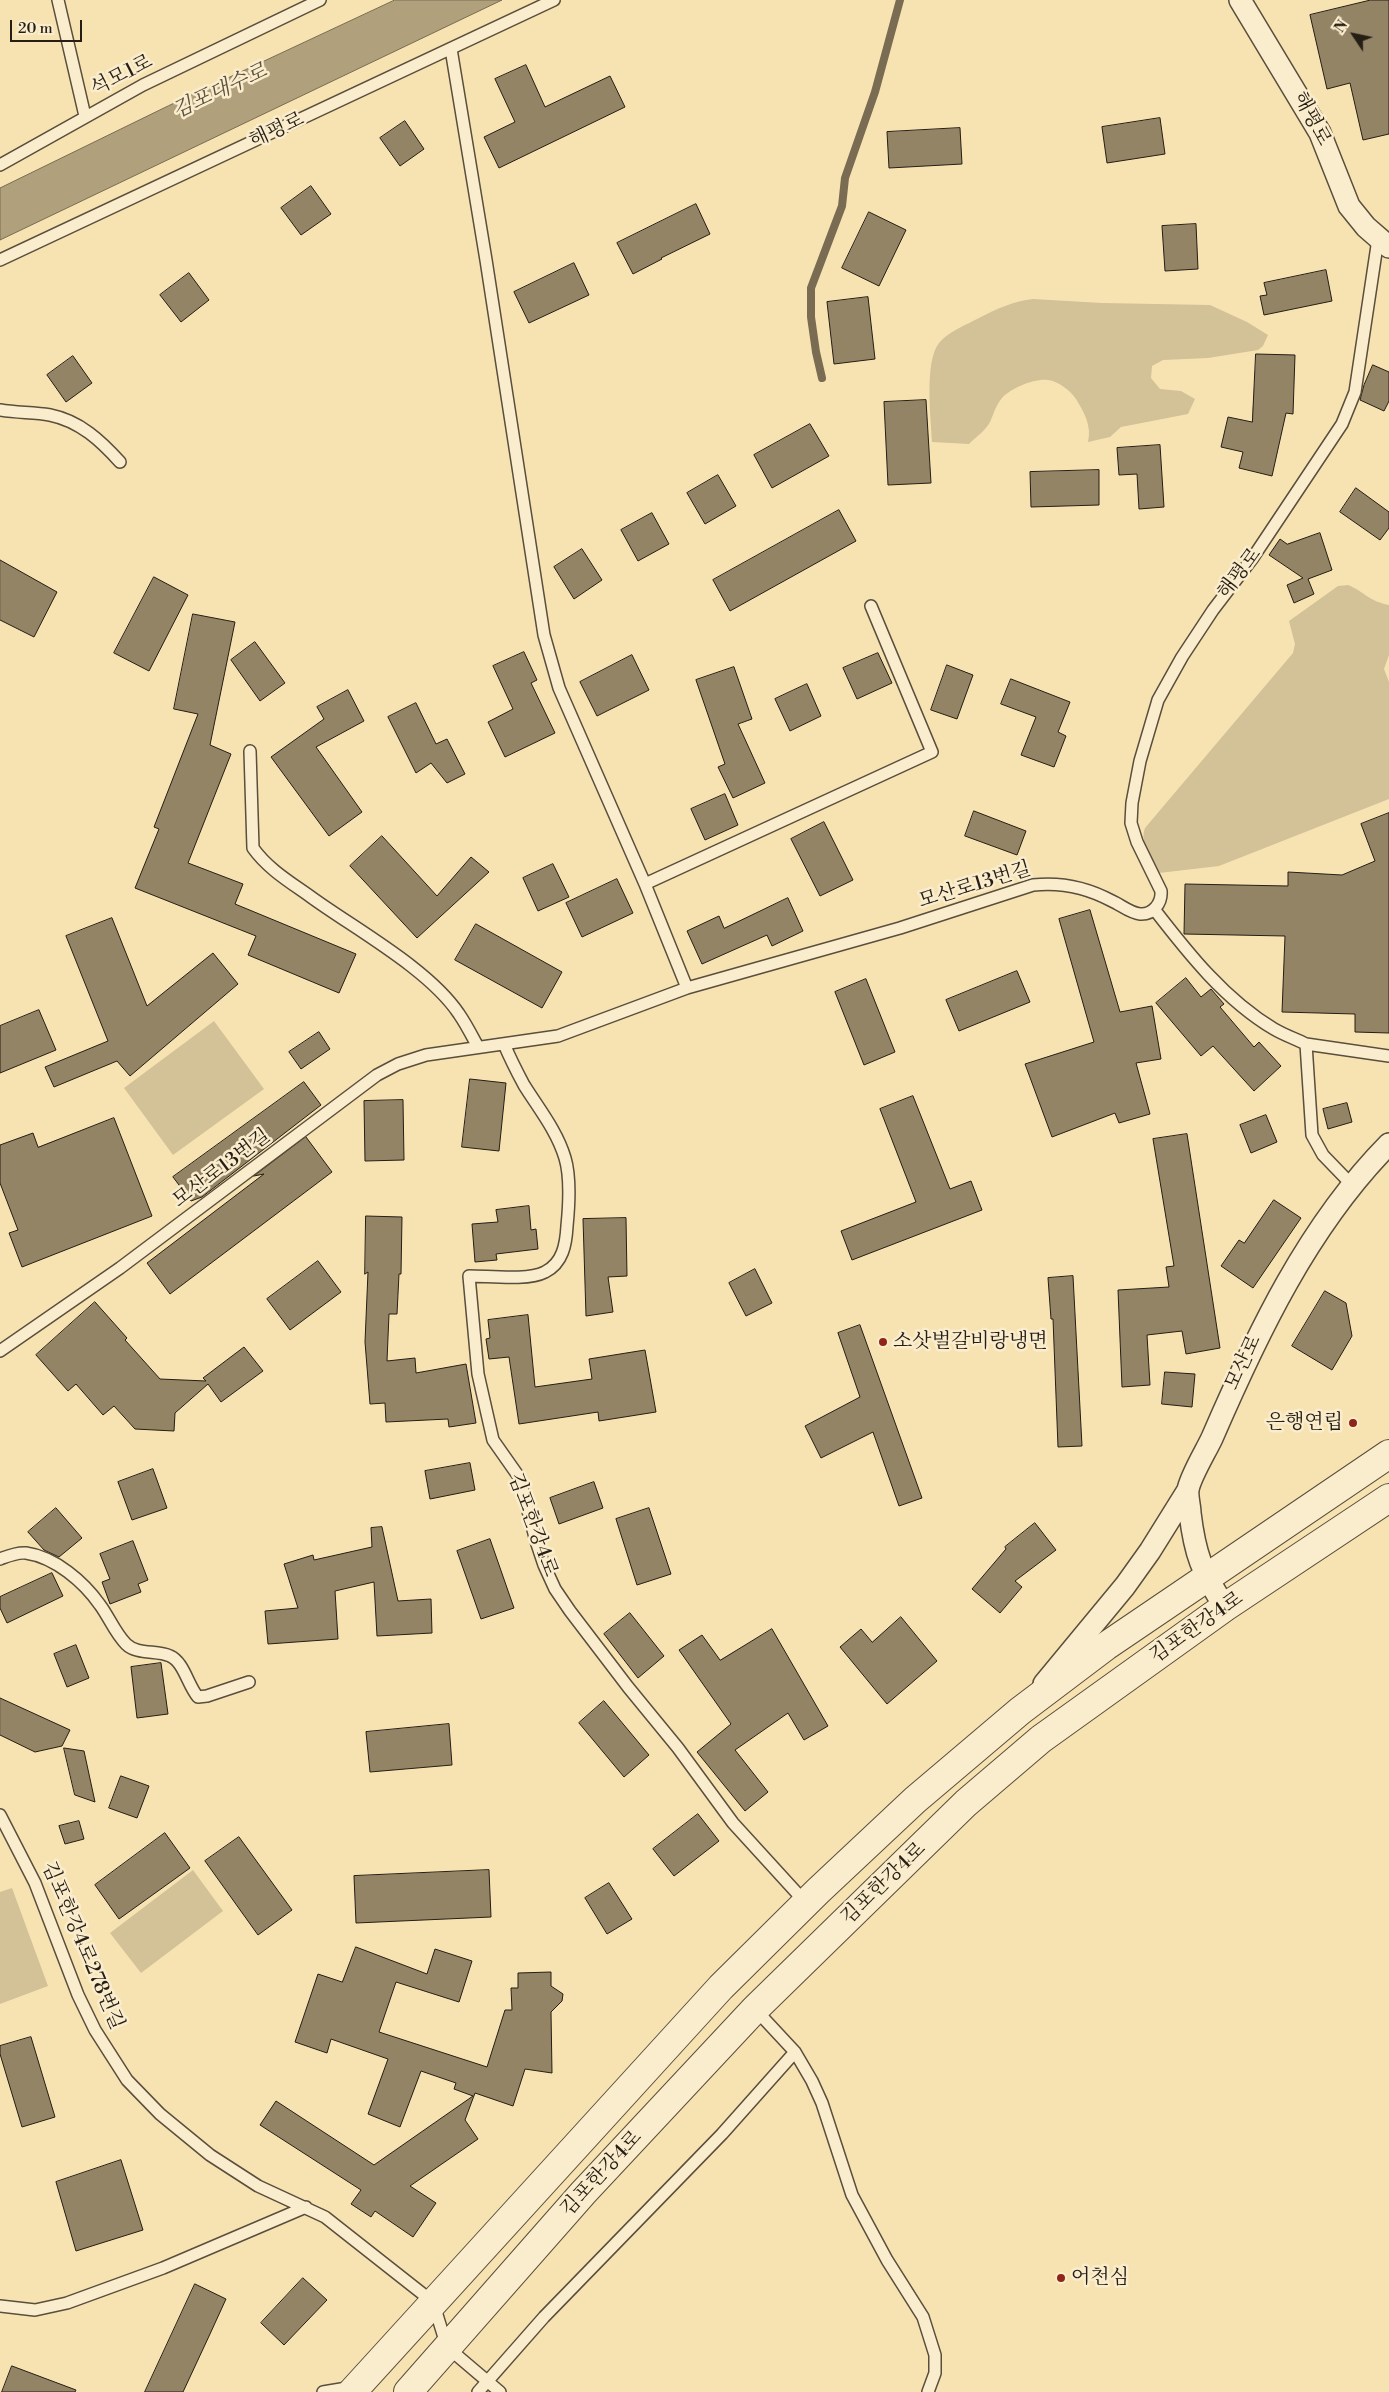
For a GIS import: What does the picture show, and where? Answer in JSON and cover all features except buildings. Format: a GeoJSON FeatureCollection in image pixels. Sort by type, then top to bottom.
{"type":"FeatureCollection","features":[{"type":"Feature","properties":{"kind":"street","name":"해평로"},"geometry":{"type":"LineString","coordinates":[[1240,0],[1320,133],[1350,206],[1357,217],[1384,243]]}},
{"type":"Feature","properties":{"kind":"street","name":"모산로"},"geometry":{"type":"LineString","coordinates":[[1020,1711],[1125,1586],[1150,1551],[1188,1490],[1261,1329],[1286,1284],[1352,1185],[1389,1144]]}},
{"type":"Feature","properties":{"kind":"street","name":"김포한강4로"},"geometry":{"type":"LineString","coordinates":[[354,2389],[696,2014],[806,1903],[915,1800],[1020,1711],[1106,1646],[1205,1577],[1389,1454]]}},
{"type":"Feature","properties":{"kind":"street"},"geometry":{"type":"LineString","coordinates":[[1188,1490],[1194,1544],[1205,1577],[1225,1607]]}},
{"type":"Feature","properties":{"kind":"street","name":"김포한강4로"},"geometry":{"type":"LineString","coordinates":[[408,2392],[583,2192],[755,2009],[966,1803],[1041,1739],[1225,1607],[1389,1498]]}},
{"type":"Feature","properties":{"kind":"lane"},"geometry":{"type":"LineString","coordinates":[[58,0],[85,116]]}},
{"type":"Feature","properties":{"kind":"lane","name":"석모1로"},"geometry":{"type":"LineString","coordinates":[[0,165],[143,85],[320,0]]}},
{"type":"Feature","properties":{"kind":"lane","name":"해평로"},"geometry":{"type":"LineString","coordinates":[[0,260],[554,0]]}},
{"type":"Feature","properties":{"kind":"lane"},"geometry":{"type":"LineString","coordinates":[[451,49],[546,643],[559,688],[645,884],[687,988]]}},
{"type":"Feature","properties":{"kind":"lane","name":"해평로"},"geometry":{"type":"LineString","coordinates":[[1154,909],[1161,898],[1161,891],[1137,842],[1131,822],[1132,803],[1140,761],[1158,700],[1182,657],[1208,618],[1271,532],[1342,424],[1354,392],[1384,243]]}},
{"type":"Feature","properties":{"kind":"lane"},"geometry":{"type":"LineString","coordinates":[[0,410],[51,415],[71,422],[90,433],[120,462]]}},
{"type":"Feature","properties":{"kind":"lane"},"geometry":{"type":"LineString","coordinates":[[645,884],[932,752],[871,606]]}},
{"type":"Feature","properties":{"kind":"lane"},"geometry":{"type":"LineString","coordinates":[[250,750],[253,848],[262,861],[341,919],[398,957],[437,990],[458,1013],[478,1047]]}},
{"type":"Feature","properties":{"kind":"lane","name":"모산로13번길"},"geometry":{"type":"LineString","coordinates":[[0,1351],[120,1268],[377,1075],[398,1064],[426,1055],[558,1036],[687,988],[900,928],[1033,885],[1049,883],[1093,892],[1135,913],[1146,913],[1154,909]]}},
{"type":"Feature","properties":{"kind":"lane"},"geometry":{"type":"LineString","coordinates":[[1154,909],[1186,949],[1221,987],[1274,1029],[1306,1044],[1389,1056]]}},
{"type":"Feature","properties":{"kind":"lane","name":"김포한강4로"},"geometry":{"type":"LineString","coordinates":[[504,1044],[525,1085],[556,1136],[566,1160],[568,1214],[565,1247],[559,1260],[544,1273],[532,1276],[469,1276],[478,1374],[493,1440],[519,1477],[536,1541],[544,1565],[556,1589],[587,1634],[678,1748],[733,1823],[806,1903]]}},
{"type":"Feature","properties":{"kind":"lane"},"geometry":{"type":"LineString","coordinates":[[1306,1044],[1312,1135],[1323,1155],[1352,1185]]}},
{"type":"Feature","properties":{"kind":"lane"},"geometry":{"type":"LineString","coordinates":[[0,1559],[13,1554],[25,1553],[52,1562],[81,1584],[98,1602],[126,1645],[136,1650],[169,1655],[176,1661],[198,1697],[207,1696],[249,1682]]}},
{"type":"Feature","properties":{"kind":"lane","name":"김포한강4로278번길"},"geometry":{"type":"LineString","coordinates":[[0,1815],[35,1883],[82,2004],[95,2030],[127,2080],[160,2114],[210,2154],[258,2186],[306,2207],[342,2230],[433,2302]]}},
{"type":"Feature","properties":{"kind":"lane"},"geometry":{"type":"LineString","coordinates":[[755,2009],[795,2052],[822,2103],[852,2195],[887,2260],[923,2317],[935,2355],[935,2373],[928,2392]]}},
{"type":"Feature","properties":{"kind":"lane"},"geometry":{"type":"LineString","coordinates":[[478,2392],[544,2317],[722,2134],[795,2052]]}},
{"type":"Feature","properties":{"kind":"lane"},"geometry":{"type":"LineString","coordinates":[[0,2306],[35,2310],[67,2303],[163,2268],[306,2207]]}},
{"type":"Feature","properties":{"kind":"lane"},"geometry":{"type":"LineString","coordinates":[[433,2302],[447,2347],[500,2392]]}},
{"type":"Feature","properties":{"kind":"lane"},"geometry":{"type":"LineString","coordinates":[[323,2392],[354,2389]]}},
{"type":"Feature","properties":{"kind":"shaded area"},"geometry":{"type":"Polygon","coordinates":[[[1033,299],[1102,303],[1210,305],[1247,322],[1268,335],[1263,346],[1258,350],[1208,358],[1163,360],[1152,366],[1151,378],[1160,389],[1181,391],[1195,399],[1188,414],[1121,427],[1110,437],[1088,442],[1089,430],[1087,419],[1074,396],[1060,384],[1043,380],[1024,384],[1006,394],[998,403],[988,425],[969,444],[932,442],[930,376],[934,352],[939,343],[953,332],[992,312],[1012,304],[1033,299]]]}},
{"type":"Feature","properties":{"kind":"shaded area"},"geometry":{"type":"Polygon","coordinates":[[[1348,585],[1371,599],[1389,605],[1389,655],[1384,669],[1389,682],[1389,799],[1219,866],[1159,873],[1145,846],[1145,828],[1293,653],[1295,644],[1289,621],[1338,586],[1348,585]]]}},
{"type":"Feature","properties":{"kind":"shaded area"},"geometry":{"type":"Polygon","coordinates":[[[214,1021],[264,1089],[173,1155],[124,1088],[214,1021]]]}},
{"type":"Feature","properties":{"kind":"shaded area"},"geometry":{"type":"Polygon","coordinates":[[[193,1870],[223,1911],[141,1973],[110,1933],[193,1870]]]}},
{"type":"Feature","properties":{"kind":"shaded area"},"geometry":{"type":"Polygon","coordinates":[[[12,1888],[48,1986],[0,2004],[0,1892],[12,1888]]]}},
{"type":"Feature","properties":{"kind":"water","name":"김포대수로"},"geometry":{"type":"Polygon","coordinates":[[[395,0],[502,0],[0,240],[0,188],[168,106],[395,0]]]}},
{"type":"Feature","properties":{"kind":"waterway"},"geometry":{"type":"LineString","coordinates":[[822,378],[811,317],[811,288],[842,206],[845,178],[875,92],[900,0]]}},
{"type":"Feature","properties":{"kind":"place","name":"소삿벌갈비랑냉면"},"geometry":{"type":"Point","coordinates":[883,1342]}},
{"type":"Feature","properties":{"kind":"place","name":"은행연립"},"geometry":{"type":"Point","coordinates":[1353,1423]}},
{"type":"Feature","properties":{"kind":"place","name":"어천심"},"geometry":{"type":"Point","coordinates":[1061,2278]}}]}
